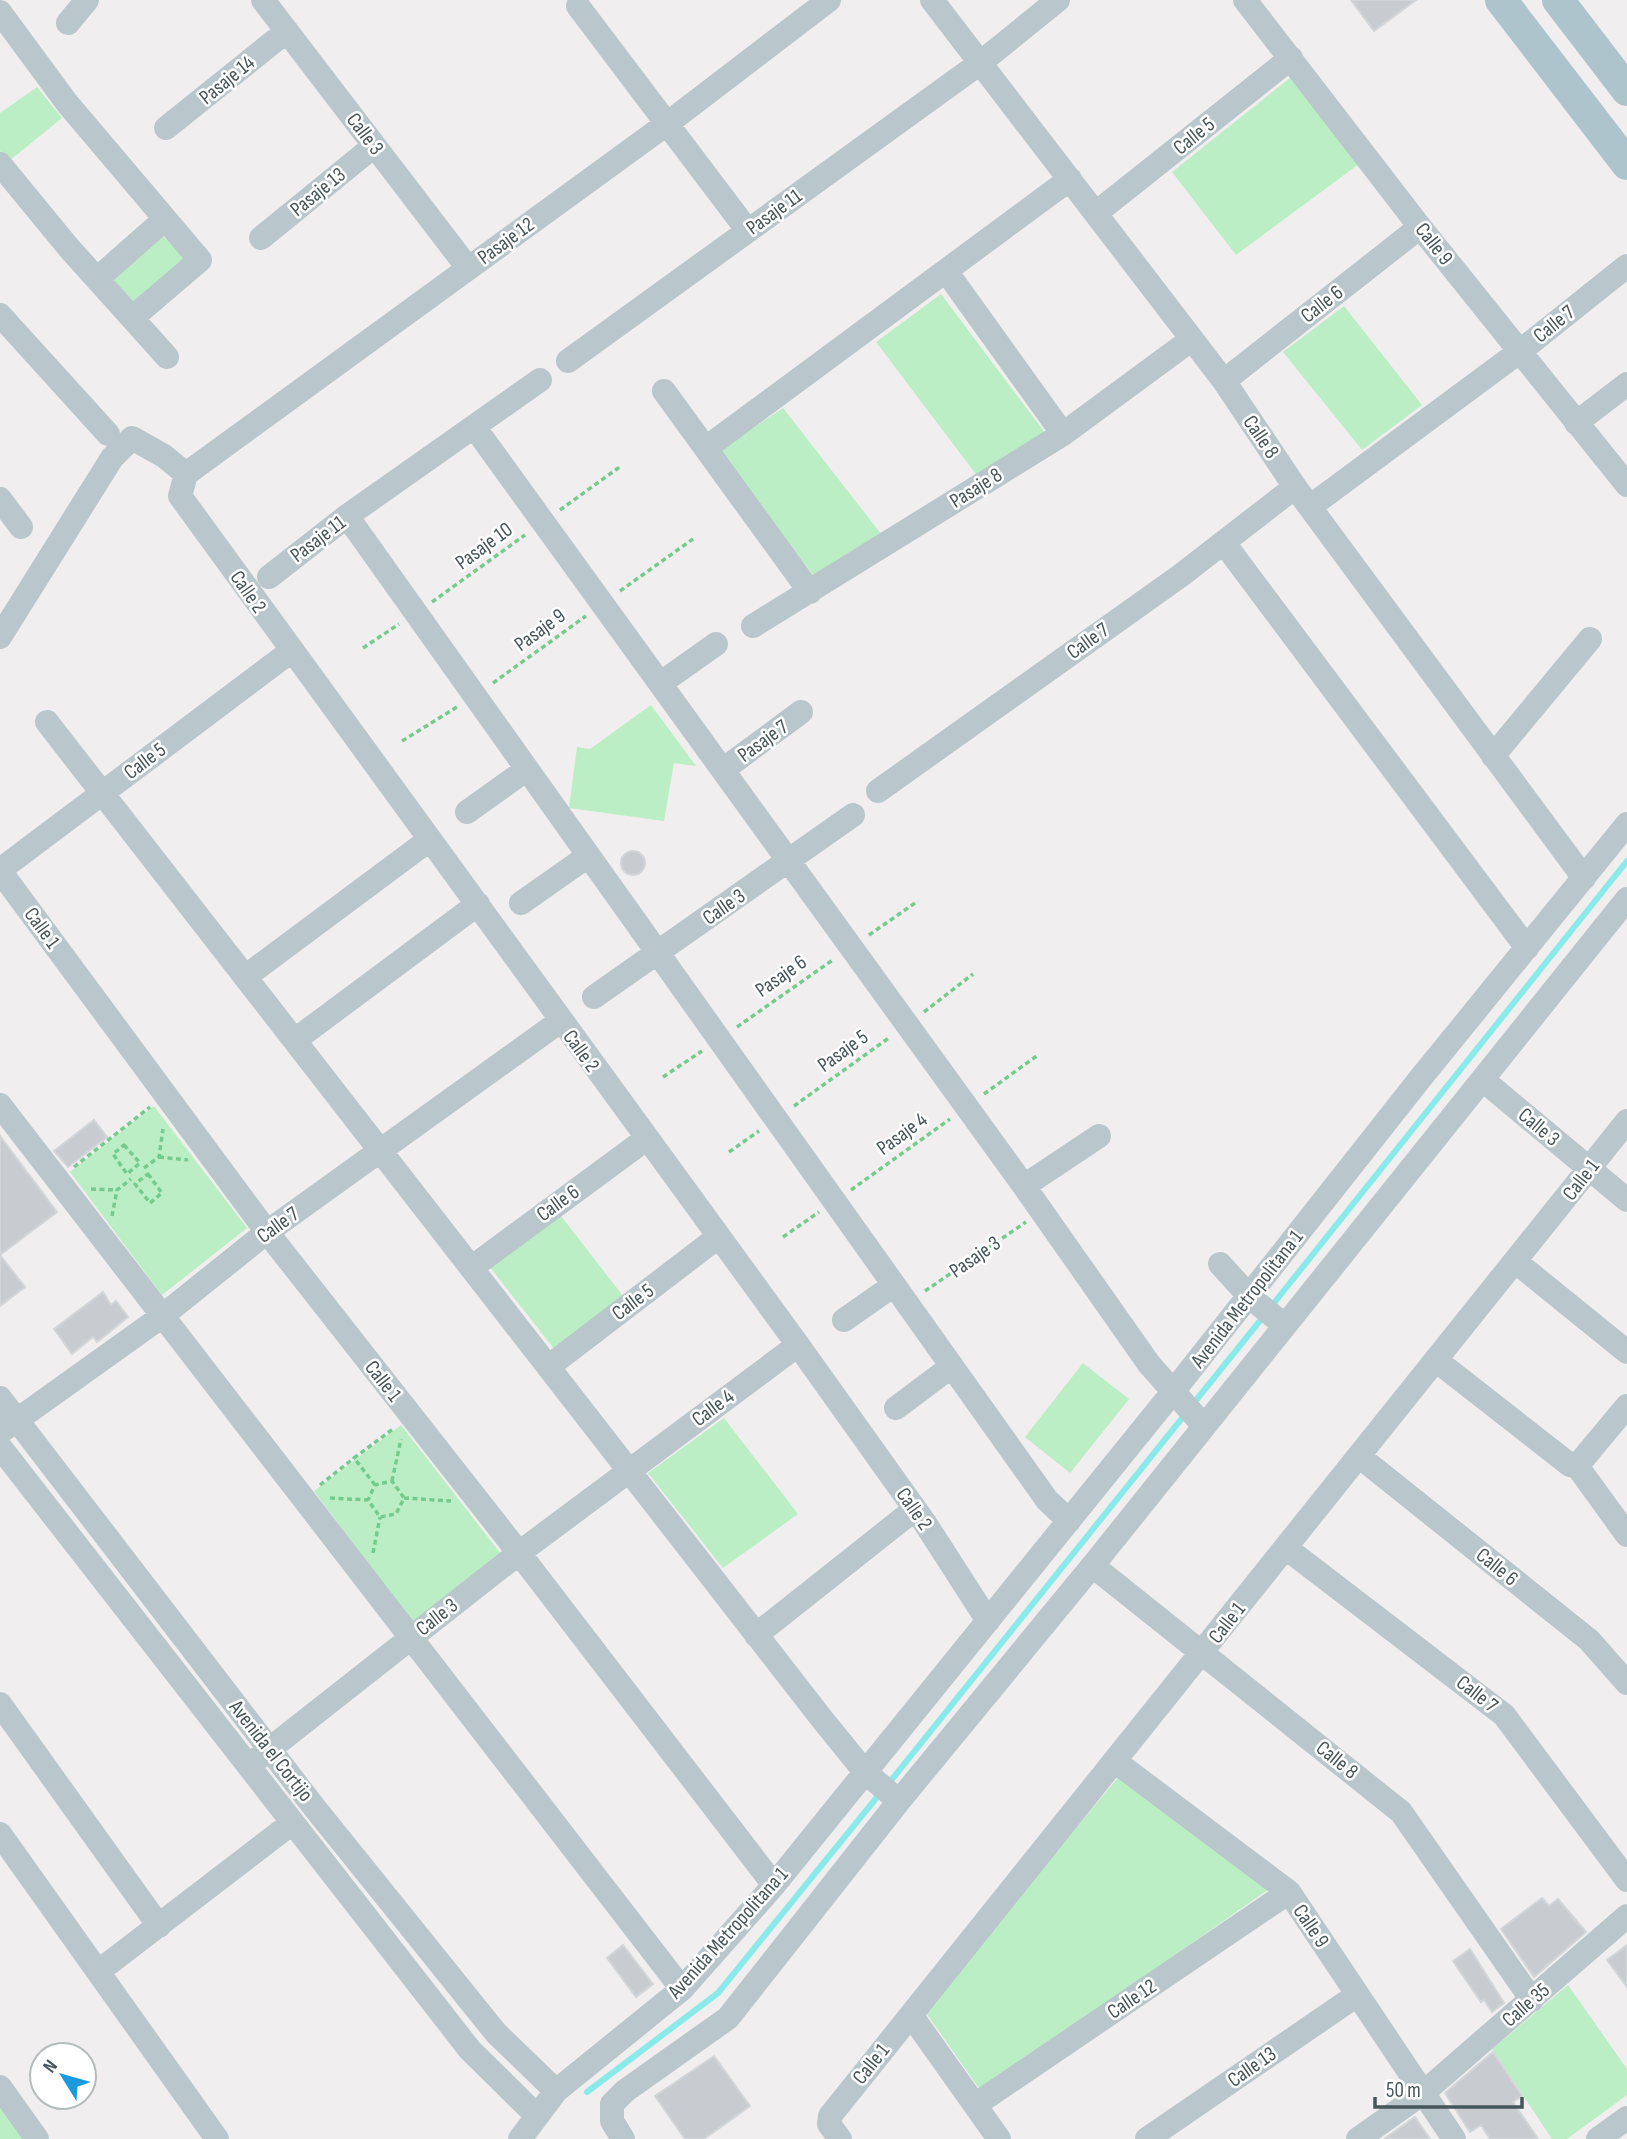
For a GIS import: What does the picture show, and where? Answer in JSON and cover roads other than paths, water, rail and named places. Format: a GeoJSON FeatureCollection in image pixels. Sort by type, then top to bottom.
{"type":"FeatureCollection","features":[{"type":"Feature","properties":{"kind":"main road"},"geometry":{"type":"LineString","coordinates":[[1501,0],[1627,164]]}},
{"type":"Feature","properties":{"kind":"main road"},"geometry":{"type":"LineString","coordinates":[[1561,1],[1627,90]]}},
{"type":"Feature","properties":{"kind":"street"},"geometry":{"type":"LineString","coordinates":[[68,23],[87,0]]}},
{"type":"Feature","properties":{"kind":"street","name":"Calle 3"},"geometry":{"type":"LineString","coordinates":[[263,0],[468,268]]}},
{"type":"Feature","properties":{"kind":"street","name":"Pasaje 12"},"geometry":{"type":"LineString","coordinates":[[184,477],[668,123],[829,0]]}},
{"type":"Feature","properties":{"kind":"street","name":"Calle 8"},"geometry":{"type":"LineString","coordinates":[[932,0],[1224,381],[1295,487],[1584,878]]}},
{"type":"Feature","properties":{"kind":"street"},"geometry":{"type":"LineString","coordinates":[[980,63],[1058,0]]}},
{"type":"Feature","properties":{"kind":"street","name":"Calle 9"},"geometry":{"type":"LineString","coordinates":[[1245,0],[1420,227],[1627,485]]}},
{"type":"Feature","properties":{"kind":"street"},"geometry":{"type":"LineString","coordinates":[[578,6],[748,231]]}},
{"type":"Feature","properties":{"kind":"street"},"geometry":{"type":"LineString","coordinates":[[0,12],[67,103],[200,260],[132,318]]}},
{"type":"Feature","properties":{"kind":"street","name":"Pasaje 14"},"geometry":{"type":"LineString","coordinates":[[166,128],[287,31]]}},
{"type":"Feature","properties":{"kind":"street","name":"Calle 5"},"geometry":{"type":"LineString","coordinates":[[1096,213],[1291,58]]}},
{"type":"Feature","properties":{"kind":"street","name":"Pasaje 11"},"geometry":{"type":"LineString","coordinates":[[568,361],[980,63]]}},
{"type":"Feature","properties":{"kind":"street","name":"Pasaje 13"},"geometry":{"type":"LineString","coordinates":[[261,238],[374,146]]}},
{"type":"Feature","properties":{"kind":"street"},"geometry":{"type":"LineString","coordinates":[[0,164],[97,279],[167,356]]}},
{"type":"Feature","properties":{"kind":"street"},"geometry":{"type":"LineString","coordinates":[[706,448],[1070,180]]}},
{"type":"Feature","properties":{"kind":"street"},"geometry":{"type":"LineString","coordinates":[[97,279],[165,219]]}},
{"type":"Feature","properties":{"kind":"street","name":"Calle 6"},"geometry":{"type":"LineString","coordinates":[[1224,381],[1420,227]]}},
{"type":"Feature","properties":{"kind":"street","name":"Calle 7"},"geometry":{"type":"LineString","coordinates":[[1311,506],[1519,352],[1627,266]]}},
{"type":"Feature","properties":{"kind":"street"},"geometry":{"type":"LineString","coordinates":[[946,271],[1063,434]]}},
{"type":"Feature","properties":{"kind":"street"},"geometry":{"type":"LineString","coordinates":[[0,315],[108,434]]}},
{"type":"Feature","properties":{"kind":"street","name":"Pasaje 8"},"geometry":{"type":"LineString","coordinates":[[753,625],[1063,434],[1192,339]]}},
{"type":"Feature","properties":{"kind":"street","name":"Pasaje 11"},"geometry":{"type":"LineString","coordinates":[[269,577],[347,516],[540,380]]}},
{"type":"Feature","properties":{"kind":"street"},"geometry":{"type":"LineString","coordinates":[[1576,422],[1627,384]]}},
{"type":"Feature","properties":{"kind":"street"},"geometry":{"type":"LineString","coordinates":[[664,391],[810,592]]}},
{"type":"Feature","properties":{"kind":"street"},"geometry":{"type":"LineString","coordinates":[[475,428],[1175,1396],[1200,1422]]}},
{"type":"Feature","properties":{"kind":"street"},"geometry":{"type":"LineString","coordinates":[[0,637],[112,458],[131,438],[164,456],[184,477]]}},
{"type":"Feature","properties":{"kind":"street","name":"Calle 2"},"geometry":{"type":"LineString","coordinates":[[184,477],[180,496],[290,652],[478,904],[559,1022],[798,1345],[915,1509],[988,1620]]}},
{"type":"Feature","properties":{"kind":"street","name":"Calle 7"},"geometry":{"type":"LineString","coordinates":[[878,791],[1224,543],[1295,487]]}},
{"type":"Feature","properties":{"kind":"street"},"geometry":{"type":"LineString","coordinates":[[0,499],[21,527]]}},
{"type":"Feature","properties":{"kind":"street"},"geometry":{"type":"LineString","coordinates":[[347,516],[1048,1500],[1069,1521]]}},
{"type":"Feature","properties":{"kind":"street"},"geometry":{"type":"LineString","coordinates":[[1224,543],[1527,948]]}},
{"type":"Feature","properties":{"kind":"street"},"geometry":{"type":"LineString","coordinates":[[1493,756],[1590,639]]}},
{"type":"Feature","properties":{"kind":"street"},"geometry":{"type":"LineString","coordinates":[[661,683],[716,643]]}},
{"type":"Feature","properties":{"kind":"street","name":"Calle 5"},"geometry":{"type":"LineString","coordinates":[[0,871],[290,652]]}},
{"type":"Feature","properties":{"kind":"street","name":"Pasaje 7"},"geometry":{"type":"LineString","coordinates":[[724,769],[801,712]]}},
{"type":"Feature","properties":{"kind":"street"},"geometry":{"type":"LineString","coordinates":[[47,722],[756,1635],[868,1775],[896,1798]]}},
{"type":"Feature","properties":{"kind":"street"},"geometry":{"type":"LineString","coordinates":[[467,812],[527,769]]}},
{"type":"Feature","properties":{"kind":"street","name":"Calle 3"},"geometry":{"type":"LineString","coordinates":[[594,997],[853,815]]}},
{"type":"Feature","properties":{"kind":"street","name":"Avenida Metropolitana 1"},"geometry":{"type":"LineString","coordinates":[[520,2139],[556,2091],[682,1989],[868,1775],[988,1620],[1253,1300],[1627,824]]}},
{"type":"Feature","properties":{"kind":"street"},"geometry":{"type":"LineString","coordinates":[[245,977],[429,840]]}},
{"type":"Feature","properties":{"kind":"street"},"geometry":{"type":"LineString","coordinates":[[521,903],[588,856]]}},
{"type":"Feature","properties":{"kind":"street","name":"Calle 1"},"geometry":{"type":"LineString","coordinates":[[0,871],[267,1232],[519,1553],[774,1885]]}},
{"type":"Feature","properties":{"kind":"street"},"geometry":{"type":"LineString","coordinates":[[623,2139],[612,2121],[612,2104],[625,2091],[728,2018],[896,1798],[1093,1566],[1200,1422],[1483,1080],[1627,899]]}},
{"type":"Feature","properties":{"kind":"street"},"geometry":{"type":"LineString","coordinates":[[295,1040],[478,904]]}},
{"type":"Feature","properties":{"kind":"street","name":"Calle 7"},"geometry":{"type":"LineString","coordinates":[[8,1427],[161,1317],[267,1232],[559,1022]]}},
{"type":"Feature","properties":{"kind":"street","name":"Calle 3"},"geometry":{"type":"LineString","coordinates":[[1483,1080],[1627,1200]]}},
{"type":"Feature","properties":{"kind":"street"},"geometry":{"type":"LineString","coordinates":[[0,1105],[682,1989]]}},
{"type":"Feature","properties":{"kind":"street","name":"Calle 1"},"geometry":{"type":"LineString","coordinates":[[834,2132],[830,2116],[1627,1121]]}},
{"type":"Feature","properties":{"kind":"street"},"geometry":{"type":"LineString","coordinates":[[1024,1186],[1099,1136]]}},
{"type":"Feature","properties":{"kind":"street","name":"Calle 6"},"geometry":{"type":"LineString","coordinates":[[471,1268],[646,1139]]}},
{"type":"Feature","properties":{"kind":"street","name":"Calle 5"},"geometry":{"type":"LineString","coordinates":[[548,1367],[718,1237]]}},
{"type":"Feature","properties":{"kind":"street"},"geometry":{"type":"LineString","coordinates":[[1516,1262],[1627,1352]]}},
{"type":"Feature","properties":{"kind":"street"},"geometry":{"type":"LineString","coordinates":[[1220,1264],[1253,1300],[1281,1323]]}},
{"type":"Feature","properties":{"kind":"street"},"geometry":{"type":"LineString","coordinates":[[844,1320],[901,1294]]}},
{"type":"Feature","properties":{"kind":"street","name":"Calle 4"},"geometry":{"type":"LineString","coordinates":[[628,1471],[798,1345]]}},
{"type":"Feature","properties":{"kind":"street"},"geometry":{"type":"LineString","coordinates":[[1437,1361],[1570,1465],[1577,1466],[1627,1535]]}},
{"type":"Feature","properties":{"kind":"street"},"geometry":{"type":"LineString","coordinates":[[896,1408],[952,1366]]}},
{"type":"Feature","properties":{"kind":"street","name":"Avenida el Cortijo"},"geometry":{"type":"LineString","coordinates":[[0,1398],[8,1427],[270,1749],[496,2034],[556,2091]]}},
{"type":"Feature","properties":{"kind":"street"},"geometry":{"type":"LineString","coordinates":[[1577,1466],[1627,1406]]}},
{"type":"Feature","properties":{"kind":"street","name":"Avenida el Cortijo"},"geometry":{"type":"LineString","coordinates":[[0,1447],[470,2050],[537,2116]]}},
{"type":"Feature","properties":{"kind":"street","name":"Calle 6"},"geometry":{"type":"LineString","coordinates":[[1360,1457],[1589,1640],[1627,1683]]}},
{"type":"Feature","properties":{"kind":"street","name":"Calle 3"},"geometry":{"type":"LineString","coordinates":[[248,1765],[628,1471]]}},
{"type":"Feature","properties":{"kind":"street"},"geometry":{"type":"LineString","coordinates":[[756,1635],[915,1509]]}},
{"type":"Feature","properties":{"kind":"street","name":"Calle 7"},"geometry":{"type":"LineString","coordinates":[[1286,1548],[1504,1715],[1627,1880]]}},
{"type":"Feature","properties":{"kind":"street","name":"Calle 8"},"geometry":{"type":"LineString","coordinates":[[1093,1566],[1401,1812],[1532,2000]]}},
{"type":"Feature","properties":{"kind":"street"},"geometry":{"type":"LineString","coordinates":[[0,1704],[159,1926]]}},
{"type":"Feature","properties":{"kind":"street","name":"Calle 9"},"geometry":{"type":"LineString","coordinates":[[1116,1762],[1289,1892],[1454,2139]]}},
{"type":"Feature","properties":{"kind":"street"},"geometry":{"type":"LineString","coordinates":[[99,1971],[292,1823]]}},
{"type":"Feature","properties":{"kind":"street"},"geometry":{"type":"LineString","coordinates":[[0,1834],[217,2139]]}},
{"type":"Feature","properties":{"kind":"street","name":"Calle 12"},"geometry":{"type":"LineString","coordinates":[[975,2105],[1289,1892]]}},
{"type":"Feature","properties":{"kind":"street","name":"Calle 35"},"geometry":{"type":"LineString","coordinates":[[1358,2139],[1423,2093],[1627,1916]]}},
{"type":"Feature","properties":{"kind":"street","name":"Calle 13"},"geometry":{"type":"LineString","coordinates":[[1147,2139],[1357,1995]]}},
{"type":"Feature","properties":{"kind":"street"},"geometry":{"type":"LineString","coordinates":[[911,2015],[999,2139]]}},
{"type":"Feature","properties":{"kind":"street"},"geometry":{"type":"LineString","coordinates":[[0,2087],[37,2139]]}},
{"type":"Feature","properties":{"kind":"street"},"geometry":{"type":"LineString","coordinates":[[1598,2139],[1627,2118]]}},
{"type":"Feature","properties":{"kind":"waterway"},"geometry":{"type":"LineString","coordinates":[[1270,1308],[1627,861]]}},
{"type":"Feature","properties":{"kind":"waterway"},"geometry":{"type":"LineString","coordinates":[[1193,1404],[1263,1317]]}},
{"type":"Feature","properties":{"kind":"waterway"},"geometry":{"type":"LineString","coordinates":[[889,1783],[1187,1412]]}},
{"type":"Feature","properties":{"kind":"waterway"},"geometry":{"type":"LineString","coordinates":[[587,2092],[718,1993],[882,1791]]}}]}
